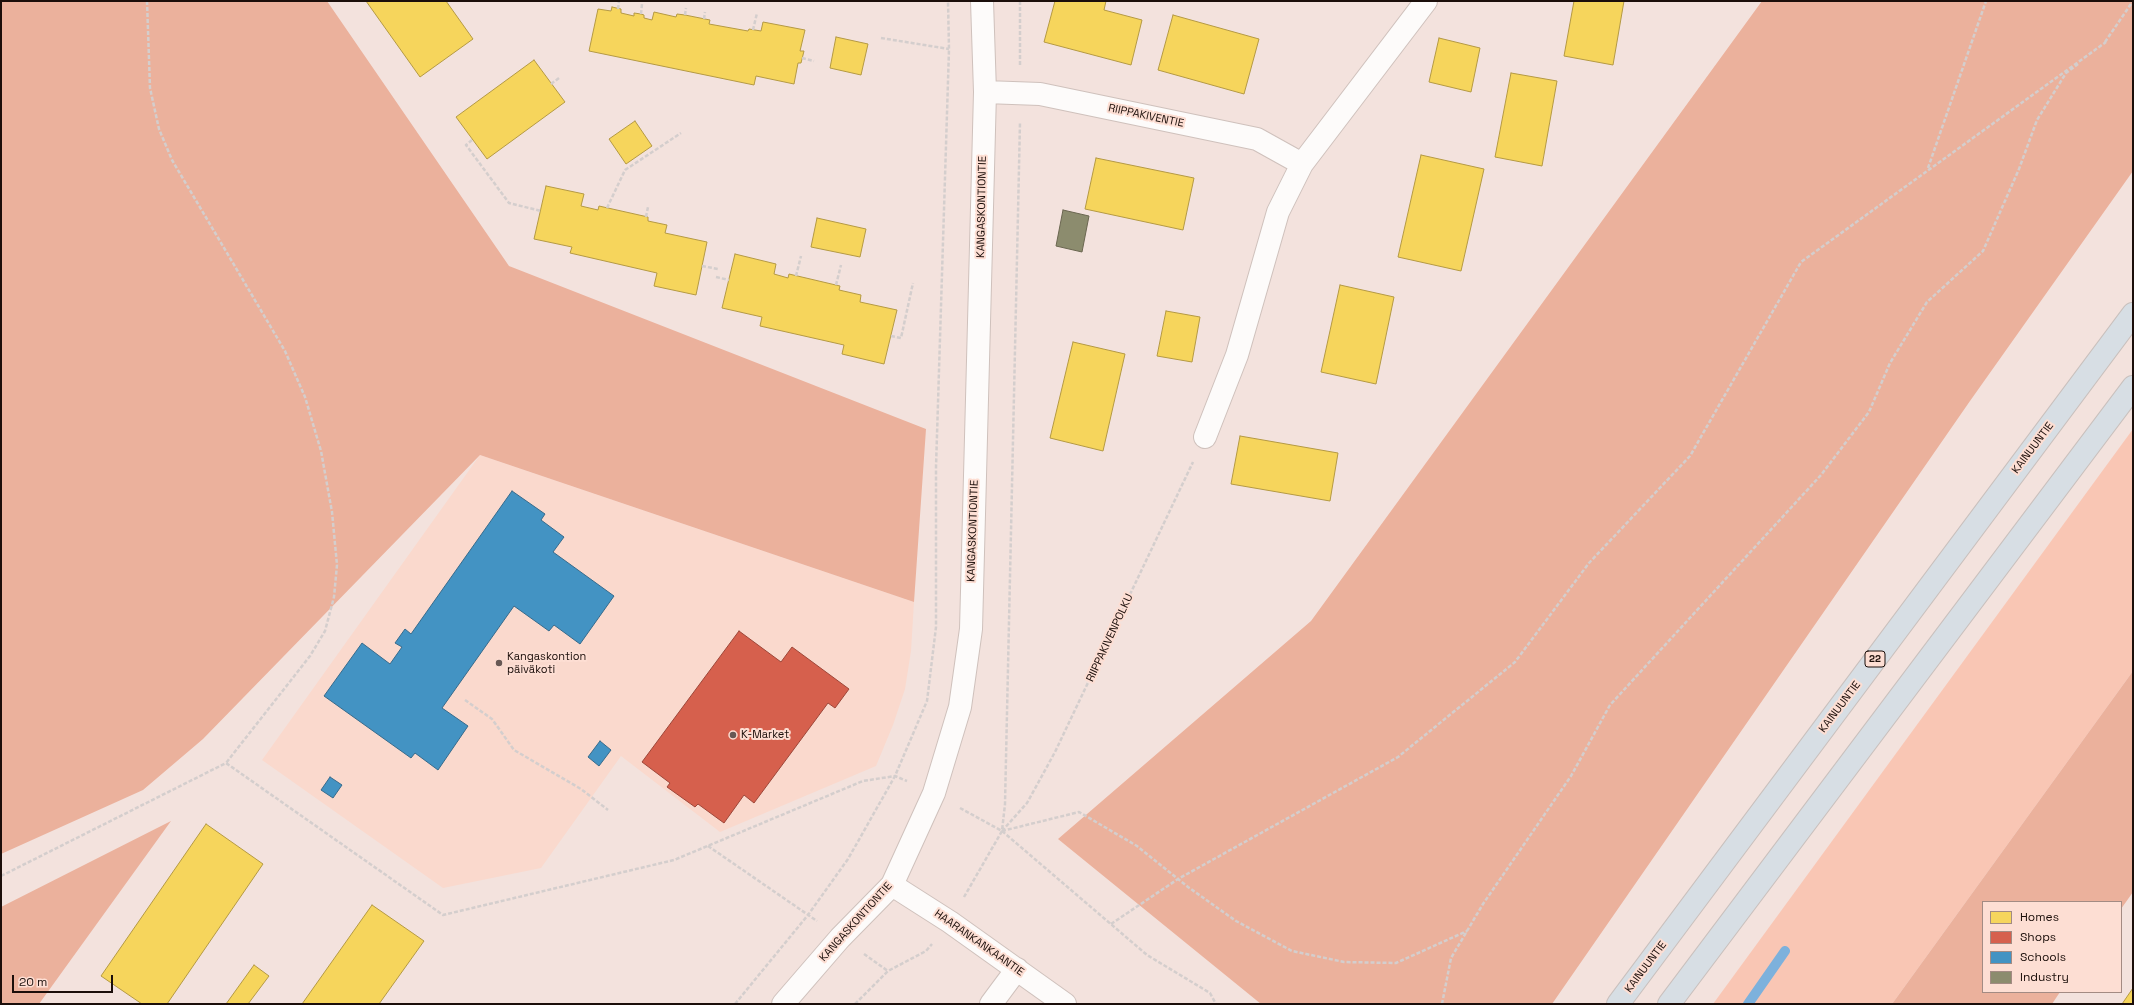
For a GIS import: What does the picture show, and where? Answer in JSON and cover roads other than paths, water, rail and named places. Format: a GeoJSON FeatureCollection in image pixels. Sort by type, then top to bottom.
{"type":"FeatureCollection","features":[{"type":"Feature","properties":{"kind":"highway","name":"KAINUUNTIE"},"geometry":{"type":"LineString","coordinates":[[1618,1004],[2133,314]]}},
{"type":"Feature","properties":{"kind":"highway"},"geometry":{"type":"LineString","coordinates":[[1669,1004],[2133,387]]}},
{"type":"Feature","properties":{"kind":"street","name":"KANGASKONTIONTIE"},"geometry":{"type":"LineString","coordinates":[[783,1004],[840,938],[892,885],[934,793],[960,707],[971,629],[985,92],[982,1]]}},
{"type":"Feature","properties":{"kind":"street"},"geometry":{"type":"LineString","coordinates":[[1205,437],[1237,355],[1278,212],[1302,164],[1426,1]]}},
{"type":"Feature","properties":{"kind":"street","name":"RIIPPAKIVENTIE"},"geometry":{"type":"LineString","coordinates":[[985,92],[1040,94],[1257,139],[1302,164]]}},
{"type":"Feature","properties":{"kind":"street","name":"HAARANKANKAANTIE"},"geometry":{"type":"LineString","coordinates":[[892,885],[950,922],[1066,1004]]}},
{"type":"Feature","properties":{"kind":"street"},"geometry":{"type":"LineString","coordinates":[[991,1004],[1017,969]]}},
{"type":"Feature","properties":{"kind":"waterway"},"geometry":{"type":"LineString","coordinates":[[1748,1004],[1785,951]]}},
{"type":"Feature","properties":{"kind":"place","name":"Kangaskontion päiväkoti"},"geometry":{"type":"Point","coordinates":[499,663]}},
{"type":"Feature","properties":{"kind":"place","name":"K-Market"},"geometry":{"type":"Point","coordinates":[733,735]}}]}
